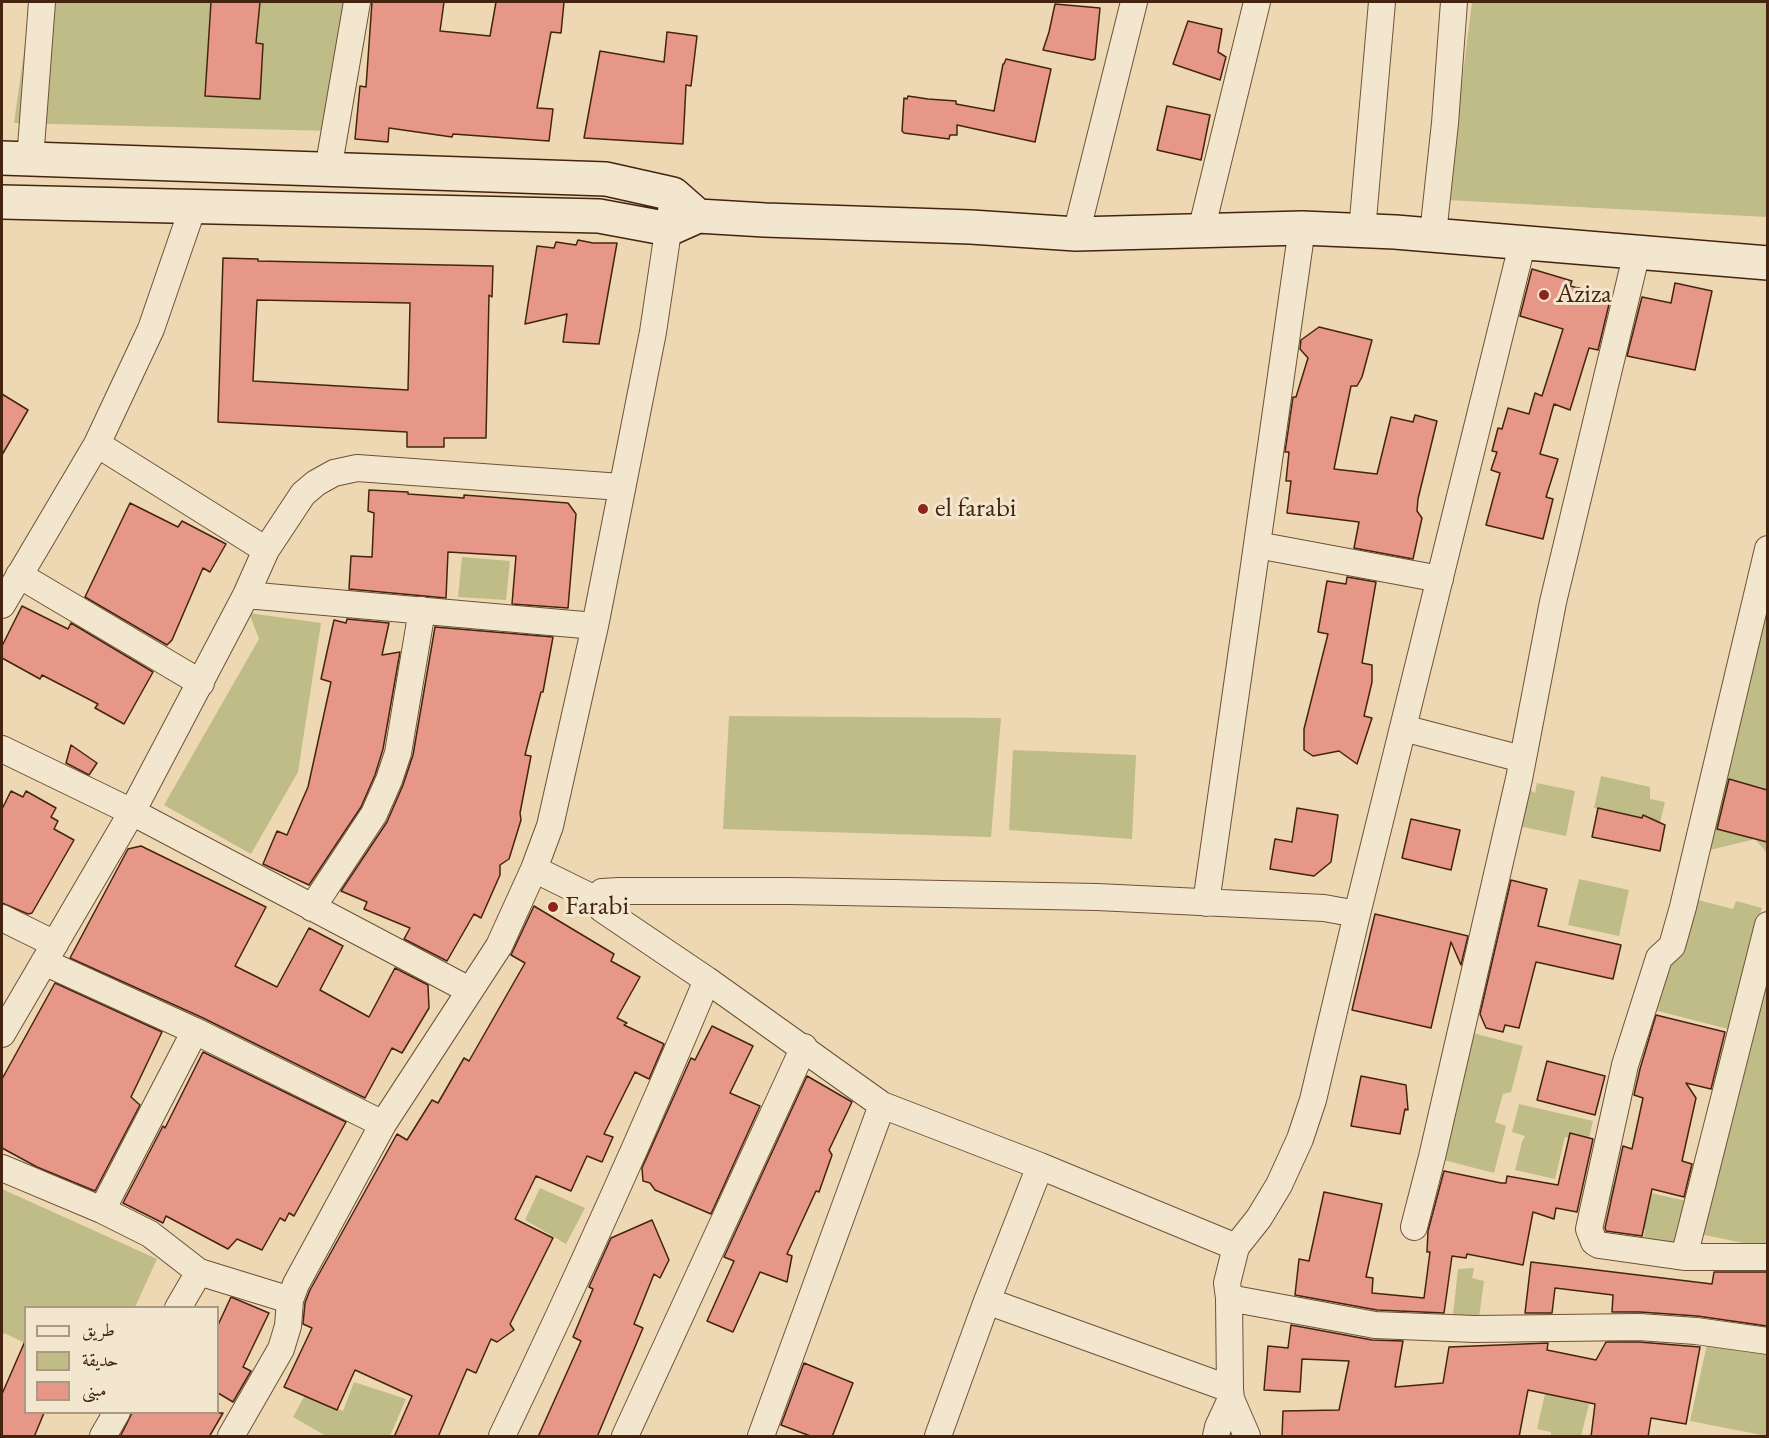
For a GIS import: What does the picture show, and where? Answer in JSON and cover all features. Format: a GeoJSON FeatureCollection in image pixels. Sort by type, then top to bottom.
{"type":"FeatureCollection","features":[{"type":"Feature","properties":{"kind":"street"},"geometry":{"type":"LineString","coordinates":[[42,2],[16,159],[606,179],[674,194],[698,216]]}},
{"type":"Feature","properties":{"kind":"street"},"geometry":{"type":"LineString","coordinates":[[328,170],[357,2]]}},
{"type":"Feature","properties":{"kind":"street"},"geometry":{"type":"LineString","coordinates":[[1076,234],[1134,2]]}},
{"type":"Feature","properties":{"kind":"street"},"geometry":{"type":"LineString","coordinates":[[1201,231],[1257,2]]}},
{"type":"Feature","properties":{"kind":"street"},"geometry":{"type":"LineString","coordinates":[[1362,231],[1382,2]]}},
{"type":"Feature","properties":{"kind":"street"},"geometry":{"type":"LineString","coordinates":[[1433,234],[1445,123],[1454,2]]}},
{"type":"Feature","properties":{"kind":"street"},"geometry":{"type":"LineString","coordinates":[[231,1437],[281,1349],[288,1326],[290,1300],[296,1284],[384,1124],[468,990],[499,946],[534,869],[550,826],[595,626],[653,332],[674,194]]}},
{"type":"Feature","properties":{"kind":"street"},"geometry":{"type":"LineString","coordinates":[[2,202],[599,216],[669,229],[698,216],[971,227],[1076,234],[1302,228],[1433,234],[1767,263]]}},
{"type":"Feature","properties":{"kind":"street"},"geometry":{"type":"LineString","coordinates":[[2,605],[97,444],[151,328],[193,207]]}},
{"type":"Feature","properties":{"kind":"street"},"geometry":{"type":"LineString","coordinates":[[1206,903],[1302,228]]}},
{"type":"Feature","properties":{"kind":"street"},"geometry":{"type":"LineString","coordinates":[[1247,1437],[1230,1394],[1227,1283],[1236,1246],[1259,1218],[1279,1185],[1300,1139],[1313,1100],[1523,242]]}},
{"type":"Feature","properties":{"kind":"street"},"geometry":{"type":"LineString","coordinates":[[1414,1227],[1435,1145],[1522,759],[1553,602],[1637,252]]}},
{"type":"Feature","properties":{"kind":"street"},"geometry":{"type":"LineString","coordinates":[[97,444],[266,550]]}},
{"type":"Feature","properties":{"kind":"street"},"geometry":{"type":"LineString","coordinates":[[2,1034],[132,812],[201,683],[266,550],[303,494],[316,483],[334,473],[357,468],[621,487]]}},
{"type":"Feature","properties":{"kind":"street"},"geometry":{"type":"LineString","coordinates":[[1257,545],[1440,579]]}},
{"type":"Feature","properties":{"kind":"street"},"geometry":{"type":"LineString","coordinates":[[1767,549],[1683,907],[1672,946],[1659,958],[1625,1065],[1589,1229],[1594,1242],[1599,1245],[1684,1257],[1767,1257]]}},
{"type":"Feature","properties":{"kind":"street"},"geometry":{"type":"LineString","coordinates":[[19,574],[201,683]]}},
{"type":"Feature","properties":{"kind":"street"},"geometry":{"type":"LineString","coordinates":[[246,595],[595,626]]}},
{"type":"Feature","properties":{"kind":"street"},"geometry":{"type":"LineString","coordinates":[[312,908],[374,814],[389,780],[398,753],[422,610]]}},
{"type":"Feature","properties":{"kind":"street"},"geometry":{"type":"LineString","coordinates":[[1403,728],[1522,759]]}},
{"type":"Feature","properties":{"kind":"street"},"geometry":{"type":"LineString","coordinates":[[2,749],[132,812],[468,990]]}},
{"type":"Feature","properties":{"kind":"street"},"geometry":{"type":"LineString","coordinates":[[534,869],[595,899],[610,915],[804,1047],[882,1105],[1236,1246]]}},
{"type":"Feature","properties":{"kind":"street"},"geometry":{"type":"LineString","coordinates":[[595,899],[602,892],[619,891],[790,891],[1097,897],[1324,908],[1357,914]]}},
{"type":"Feature","properties":{"kind":"street"},"geometry":{"type":"LineString","coordinates":[[2,918],[50,953],[195,1031],[384,1124]]}},
{"type":"Feature","properties":{"kind":"street"},"geometry":{"type":"LineString","coordinates":[[1684,1257],[1767,925]]}},
{"type":"Feature","properties":{"kind":"street"},"geometry":{"type":"LineString","coordinates":[[502,1437],[554,1329],[707,980]]}},
{"type":"Feature","properties":{"kind":"street"},"geometry":{"type":"LineString","coordinates":[[102,1210],[195,1031]]}},
{"type":"Feature","properties":{"kind":"street"},"geometry":{"type":"LineString","coordinates":[[625,1437],[804,1047]]}},
{"type":"Feature","properties":{"kind":"street"},"geometry":{"type":"LineString","coordinates":[[761,1437],[882,1105]]}},
{"type":"Feature","properties":{"kind":"street"},"geometry":{"type":"LineString","coordinates":[[938,1437],[987,1301],[1040,1166]]}},
{"type":"Feature","properties":{"kind":"street"},"geometry":{"type":"LineString","coordinates":[[2,1168],[102,1210],[150,1234],[199,1272],[290,1300]]}},
{"type":"Feature","properties":{"kind":"street"},"geometry":{"type":"LineString","coordinates":[[179,1306],[199,1272]]}},
{"type":"Feature","properties":{"kind":"street"},"geometry":{"type":"LineString","coordinates":[[1229,1298],[1375,1325],[1475,1329],[1639,1327],[1696,1331],[1767,1341]]}},
{"type":"Feature","properties":{"kind":"street"},"geometry":{"type":"LineString","coordinates":[[987,1301],[1230,1394]]}},
{"type":"Feature","properties":{"kind":"street"},"geometry":{"type":"LineString","coordinates":[[1216,1437],[1230,1394]]}},
{"type":"Feature","properties":{"kind":"street"},"geometry":{"type":"LineString","coordinates":[[103,1437],[116,1414]]}},
{"type":"Feature","properties":{"kind":"green space"},"geometry":{"type":"Polygon","coordinates":[[[31,2],[351,2],[331,131],[14,123],[31,2]]]}},
{"type":"Feature","properties":{"kind":"green space"},"geometry":{"type":"Polygon","coordinates":[[[1472,2],[1767,2],[1767,217],[1447,200],[1472,2]]]}},
{"type":"Feature","properties":{"kind":"green space"},"geometry":{"type":"Polygon","coordinates":[[[462,557],[510,561],[506,600],[458,597],[462,557]]]}},
{"type":"Feature","properties":{"kind":"green space"},"geometry":{"type":"Polygon","coordinates":[[[1767,595],[1767,853],[1755,839],[1706,851],[1767,595]]]}},
{"type":"Feature","properties":{"kind":"green space"},"geometry":{"type":"Polygon","coordinates":[[[249,613],[321,623],[298,772],[251,854],[164,805],[259,639],[249,613]]]}},
{"type":"Feature","properties":{"kind":"green space"},"geometry":{"type":"Polygon","coordinates":[[[729,716],[1001,718],[991,837],[723,829],[729,716]]]}},
{"type":"Feature","properties":{"kind":"green space"},"geometry":{"type":"Polygon","coordinates":[[[1013,750],[1136,755],[1132,839],[1009,830],[1013,750]]]}},
{"type":"Feature","properties":{"kind":"green space"},"geometry":{"type":"Polygon","coordinates":[[[1601,776],[1650,787],[1650,799],[1665,802],[1660,823],[1594,808],[1601,776]]]}},
{"type":"Feature","properties":{"kind":"green space"},"geometry":{"type":"Polygon","coordinates":[[[1537,783],[1575,791],[1566,836],[1523,827],[1513,837],[1528,789],[1535,793],[1537,783]]]}},
{"type":"Feature","properties":{"kind":"green space"},"geometry":{"type":"Polygon","coordinates":[[[1579,879],[1629,890],[1619,936],[1568,925],[1579,879]]]}},
{"type":"Feature","properties":{"kind":"green space"},"geometry":{"type":"Polygon","coordinates":[[[1694,899],[1733,909],[1736,901],[1762,908],[1736,1003],[1736,1031],[1654,1010],[1694,899]]]}},
{"type":"Feature","properties":{"kind":"green space"},"geometry":{"type":"Polygon","coordinates":[[[1767,958],[1767,1248],[1700,1234],[1767,958]]]}},
{"type":"Feature","properties":{"kind":"green space"},"geometry":{"type":"Polygon","coordinates":[[[1465,1031],[1523,1046],[1511,1092],[1503,1094],[1495,1122],[1506,1126],[1494,1173],[1432,1157],[1465,1031]]]}},
{"type":"Feature","properties":{"kind":"green space"},"geometry":{"type":"Polygon","coordinates":[[[1519,1104],[1593,1121],[1588,1142],[1565,1137],[1555,1179],[1515,1170],[1525,1136],[1512,1132],[1519,1104]]]}},
{"type":"Feature","properties":{"kind":"green space"},"geometry":{"type":"Polygon","coordinates":[[[1611,1184],[1691,1202],[1679,1254],[1642,1246],[1645,1230],[1626,1226],[1633,1206],[1607,1200],[1611,1184]]]}},
{"type":"Feature","properties":{"kind":"green space"},"geometry":{"type":"Polygon","coordinates":[[[540,1188],[585,1208],[566,1244],[525,1220],[540,1188]]]}},
{"type":"Feature","properties":{"kind":"green space"},"geometry":{"type":"Polygon","coordinates":[[[2,1189],[157,1259],[135,1306],[24,1306],[24,1343],[4,1333],[2,1337],[2,1189]]]}},
{"type":"Feature","properties":{"kind":"green space"},"geometry":{"type":"Polygon","coordinates":[[[1474,1268],[1472,1278],[1484,1281],[1478,1325],[1452,1324],[1458,1269],[1474,1268]]]}},
{"type":"Feature","properties":{"kind":"green space"},"geometry":{"type":"Polygon","coordinates":[[[1708,1340],[1767,1353],[1767,1436],[1690,1421],[1708,1340]]]}},
{"type":"Feature","properties":{"kind":"green space"},"geometry":{"type":"Polygon","coordinates":[[[354,1382],[406,1399],[390,1436],[326,1436],[293,1417],[305,1395],[343,1411],[354,1382]]]}},
{"type":"Feature","properties":{"kind":"green space"},"geometry":{"type":"Polygon","coordinates":[[[1545,1394],[1589,1404],[1581,1436],[1551,1436],[1551,1432],[1537,1429],[1545,1394]]]}},
{"type":"Feature","properties":{"kind":"building"},"geometry":{"type":"Polygon","coordinates":[[[211,2],[260,2],[256,43],[263,44],[260,99],[205,96],[211,2]]]}},
{"type":"Feature","properties":{"kind":"building"},"geometry":{"type":"Polygon","coordinates":[[[372,2],[444,2],[440,31],[490,36],[496,2],[564,2],[561,33],[551,32],[537,108],[553,109],[549,141],[453,134],[452,137],[389,128],[388,142],[355,139],[360,86],[366,87],[372,2]]]}},
{"type":"Feature","properties":{"kind":"building"},"geometry":{"type":"Polygon","coordinates":[[[1055,4],[1100,8],[1095,59],[1043,50],[1055,4]]]}},
{"type":"Feature","properties":{"kind":"building"},"geometry":{"type":"Polygon","coordinates":[[[1188,21],[1222,29],[1218,52],[1226,57],[1220,80],[1173,64],[1188,21]]]}},
{"type":"Feature","properties":{"kind":"building"},"geometry":{"type":"Polygon","coordinates":[[[667,32],[697,36],[691,86],[686,85],[683,144],[584,138],[600,51],[664,62],[667,32]]]}},
{"type":"Feature","properties":{"kind":"building"},"geometry":{"type":"Polygon","coordinates":[[[1006,59],[1051,69],[1035,142],[957,125],[957,135],[950,135],[949,139],[902,131],[904,98],[907,99],[908,96],[956,101],[956,104],[994,111],[1006,59]]]}},
{"type":"Feature","properties":{"kind":"building"},"geometry":{"type":"Polygon","coordinates":[[[1167,106],[1210,115],[1201,160],[1157,150],[1167,106]]]}},
{"type":"Feature","properties":{"kind":"building"},"geometry":{"type":"Polygon","coordinates":[[[578,240],[593,243],[617,243],[599,344],[563,342],[567,314],[525,324],[537,246],[554,248],[556,242],[576,245],[578,240]]]}},
{"type":"Feature","properties":{"kind":"building"},"geometry":{"type":"Polygon","coordinates":[[[223,258],[258,259],[258,261],[493,266],[492,297],[489,295],[486,438],[444,438],[444,447],[407,447],[407,432],[218,422],[223,258]],[[257,300],[253,381],[408,390],[410,303],[257,300]]]}},
{"type":"Feature","properties":{"kind":"building"},"geometry":{"type":"Polygon","coordinates":[[[1532,269],[1572,281],[1570,286],[1611,296],[1598,350],[1589,348],[1570,410],[1554,404],[1540,454],[1558,459],[1546,497],[1553,499],[1543,539],[1486,525],[1500,473],[1491,470],[1497,452],[1492,451],[1498,428],[1502,429],[1508,408],[1529,414],[1535,393],[1542,396],[1563,329],[1520,316],[1532,269]]]}},
{"type":"Feature","properties":{"kind":"building"},"geometry":{"type":"Polygon","coordinates":[[[1675,283],[1712,291],[1695,370],[1627,356],[1642,297],[1671,303],[1675,283]]]}},
{"type":"Feature","properties":{"kind":"building"},"geometry":{"type":"Polygon","coordinates":[[[1319,327],[1372,340],[1362,377],[1357,386],[1351,386],[1334,469],[1377,474],[1391,417],[1413,422],[1415,415],[1437,421],[1418,499],[1417,511],[1422,518],[1413,559],[1354,548],[1359,522],[1287,513],[1291,481],[1286,481],[1289,452],[1285,452],[1293,397],[1296,397],[1308,358],[1300,349],[1301,340],[1319,327]]]}},
{"type":"Feature","properties":{"kind":"building"},"geometry":{"type":"Polygon","coordinates":[[[2,394],[28,410],[2,455],[2,394]]]}},
{"type":"Feature","properties":{"kind":"building"},"geometry":{"type":"Polygon","coordinates":[[[369,490],[568,503],[576,514],[568,608],[512,604],[516,556],[448,552],[446,598],[349,589],[351,556],[372,557],[374,513],[368,511],[369,490]]]}},
{"type":"Feature","properties":{"kind":"building"},"geometry":{"type":"Polygon","coordinates":[[[130,503],[178,527],[182,521],[226,544],[210,572],[203,568],[172,640],[167,645],[85,597],[130,503]]]}},
{"type":"Feature","properties":{"kind":"building"},"geometry":{"type":"Polygon","coordinates":[[[1347,577],[1376,582],[1362,663],[1372,665],[1372,682],[1364,716],[1372,718],[1357,764],[1339,751],[1313,756],[1304,750],[1304,729],[1328,634],[1318,632],[1327,581],[1346,584],[1347,577]]]}},
{"type":"Feature","properties":{"kind":"building"},"geometry":{"type":"Polygon","coordinates":[[[22,606],[68,629],[71,623],[153,672],[124,724],[95,708],[98,704],[42,675],[40,679],[2,658],[2,646],[22,606]]]}},
{"type":"Feature","properties":{"kind":"building"},"geometry":{"type":"Polygon","coordinates":[[[347,619],[389,623],[382,655],[400,652],[383,749],[375,775],[361,807],[309,885],[263,864],[277,831],[287,835],[308,787],[331,682],[321,679],[334,620],[346,623],[347,619]]]}},
{"type":"Feature","properties":{"kind":"building"},"geometry":{"type":"Polygon","coordinates":[[[435,627],[553,637],[543,692],[541,692],[525,755],[531,756],[520,813],[521,820],[509,859],[500,865],[500,875],[481,918],[474,914],[447,961],[404,939],[410,928],[364,909],[367,902],[341,891],[387,822],[403,785],[413,755],[435,627]]]}},
{"type":"Feature","properties":{"kind":"building"},"geometry":{"type":"Polygon","coordinates":[[[71,745],[97,763],[89,775],[66,763],[71,745]]]}},
{"type":"Feature","properties":{"kind":"building"},"geometry":{"type":"Polygon","coordinates":[[[1729,779],[1767,790],[1767,842],[1717,829],[1729,779]]]}},
{"type":"Feature","properties":{"kind":"building"},"geometry":{"type":"Polygon","coordinates":[[[11,791],[23,797],[26,791],[56,808],[51,817],[58,821],[54,829],[74,840],[32,913],[28,914],[2,903],[2,809],[11,791]]]}},
{"type":"Feature","properties":{"kind":"building"},"geometry":{"type":"Polygon","coordinates":[[[1297,808],[1338,815],[1331,862],[1314,876],[1270,869],[1275,839],[1292,842],[1297,808]]]}},
{"type":"Feature","properties":{"kind":"building"},"geometry":{"type":"Polygon","coordinates":[[[1598,808],[1642,818],[1643,815],[1665,825],[1660,851],[1592,837],[1598,808]]]}},
{"type":"Feature","properties":{"kind":"building"},"geometry":{"type":"Polygon","coordinates":[[[1411,819],[1460,830],[1451,870],[1402,858],[1411,819]]]}},
{"type":"Feature","properties":{"kind":"building"},"geometry":{"type":"Polygon","coordinates":[[[141,846],[266,907],[235,966],[277,987],[309,928],[343,946],[320,990],[369,1017],[395,968],[428,985],[429,1008],[402,1053],[392,1048],[365,1098],[201,1017],[70,958],[128,849],[141,846]]]}},
{"type":"Feature","properties":{"kind":"building"},"geometry":{"type":"Polygon","coordinates":[[[1511,880],[1547,889],[1538,926],[1621,945],[1613,979],[1536,962],[1519,1028],[1505,1025],[1503,1032],[1486,1028],[1480,1014],[1511,880]]]}},
{"type":"Feature","properties":{"kind":"building"},"geometry":{"type":"Polygon","coordinates":[[[534,906],[614,954],[611,961],[640,977],[617,1018],[627,1023],[624,1025],[664,1044],[649,1079],[635,1072],[604,1134],[613,1137],[602,1162],[587,1156],[571,1191],[536,1176],[515,1219],[553,1238],[510,1324],[514,1330],[497,1342],[491,1339],[476,1373],[467,1369],[438,1437],[394,1437],[412,1396],[355,1370],[337,1410],[284,1387],[312,1328],[303,1324],[305,1303],[310,1290],[397,1134],[407,1140],[432,1100],[438,1103],[464,1058],[469,1061],[525,963],[511,955],[534,906]]]}},
{"type":"Feature","properties":{"kind":"building"},"geometry":{"type":"Polygon","coordinates":[[[1375,914],[1468,936],[1461,965],[1451,942],[1431,1028],[1352,1010],[1375,914]]]}},
{"type":"Feature","properties":{"kind":"building"},"geometry":{"type":"Polygon","coordinates":[[[55,983],[162,1032],[131,1097],[140,1105],[95,1191],[37,1167],[2,1148],[2,1079],[55,983]]]}},
{"type":"Feature","properties":{"kind":"building"},"geometry":{"type":"Polygon","coordinates":[[[1656,1015],[1725,1032],[1711,1089],[1686,1083],[1696,1098],[1682,1161],[1692,1164],[1684,1197],[1652,1189],[1642,1236],[1606,1231],[1623,1146],[1632,1149],[1643,1098],[1634,1095],[1656,1015]]]}},
{"type":"Feature","properties":{"kind":"building"},"geometry":{"type":"Polygon","coordinates":[[[712,1026],[753,1046],[730,1093],[760,1106],[711,1214],[655,1190],[650,1183],[643,1181],[642,1168],[691,1058],[695,1060],[712,1026]]]}},
{"type":"Feature","properties":{"kind":"building"},"geometry":{"type":"Polygon","coordinates":[[[203,1052],[346,1122],[294,1216],[289,1213],[285,1221],[280,1218],[262,1250],[237,1239],[228,1249],[166,1216],[163,1223],[123,1203],[163,1126],[165,1128],[203,1052]]]}},
{"type":"Feature","properties":{"kind":"building"},"geometry":{"type":"Polygon","coordinates":[[[1547,1061],[1605,1076],[1595,1115],[1537,1100],[1547,1061]]]}},
{"type":"Feature","properties":{"kind":"building"},"geometry":{"type":"Polygon","coordinates":[[[807,1076],[852,1102],[829,1150],[832,1155],[819,1192],[816,1191],[787,1254],[792,1256],[787,1282],[760,1272],[733,1332],[707,1321],[734,1261],[724,1257],[807,1076]]]}},
{"type":"Feature","properties":{"kind":"building"},"geometry":{"type":"Polygon","coordinates":[[[1361,1076],[1406,1085],[1408,1110],[1405,1109],[1400,1134],[1351,1126],[1361,1076]]]}},
{"type":"Feature","properties":{"kind":"building"},"geometry":{"type":"Polygon","coordinates":[[[1570,1133],[1593,1139],[1577,1212],[1556,1208],[1554,1219],[1533,1212],[1523,1265],[1467,1254],[1466,1258],[1452,1256],[1444,1313],[1377,1310],[1295,1295],[1299,1259],[1309,1261],[1324,1192],[1382,1204],[1366,1277],[1373,1278],[1372,1293],[1424,1298],[1430,1252],[1427,1252],[1428,1231],[1444,1171],[1501,1183],[1506,1183],[1507,1176],[1558,1185],[1570,1133]]]}},
{"type":"Feature","properties":{"kind":"building"},"geometry":{"type":"Polygon","coordinates":[[[652,1220],[669,1260],[660,1278],[654,1274],[634,1324],[643,1328],[597,1437],[538,1437],[581,1341],[573,1337],[593,1289],[589,1287],[611,1238],[652,1220]]]}},
{"type":"Feature","properties":{"kind":"building"},"geometry":{"type":"Polygon","coordinates":[[[1531,1262],[1712,1284],[1714,1272],[1767,1272],[1767,1326],[1697,1316],[1612,1312],[1613,1295],[1555,1288],[1552,1313],[1525,1313],[1531,1262]]]}},
{"type":"Feature","properties":{"kind":"building"},"geometry":{"type":"Polygon","coordinates":[[[231,1297],[269,1313],[243,1367],[251,1371],[233,1402],[219,1394],[219,1323],[231,1297]]]}},
{"type":"Feature","properties":{"kind":"building"},"geometry":{"type":"Polygon","coordinates":[[[1291,1325],[1372,1340],[1403,1341],[1395,1387],[1443,1383],[1449,1347],[1548,1343],[1547,1350],[1596,1360],[1606,1342],[1700,1347],[1686,1424],[1651,1418],[1648,1437],[1591,1437],[1595,1404],[1528,1390],[1519,1437],[1282,1437],[1283,1411],[1339,1410],[1349,1361],[1302,1359],[1300,1392],[1264,1390],[1268,1346],[1288,1348],[1291,1325]]]}},
{"type":"Feature","properties":{"kind":"building"},"geometry":{"type":"Polygon","coordinates":[[[24,1344],[24,1414],[44,1414],[34,1437],[2,1437],[2,1394],[24,1344]]]}},
{"type":"Feature","properties":{"kind":"building"},"geometry":{"type":"Polygon","coordinates":[[[804,1363],[853,1383],[832,1437],[813,1437],[781,1425],[804,1363]]]}},
{"type":"Feature","properties":{"kind":"building"},"geometry":{"type":"Polygon","coordinates":[[[223,1413],[209,1437],[120,1437],[132,1414],[223,1413]]]}},
{"type":"Feature","properties":{"kind":"place","name":"Aziza"},"geometry":{"type":"Point","coordinates":[1544,295]}},
{"type":"Feature","properties":{"kind":"place","name":"el farabi"},"geometry":{"type":"Point","coordinates":[923,509]}},
{"type":"Feature","properties":{"kind":"place","name":"Farabi"},"geometry":{"type":"Point","coordinates":[553,907]}}]}
